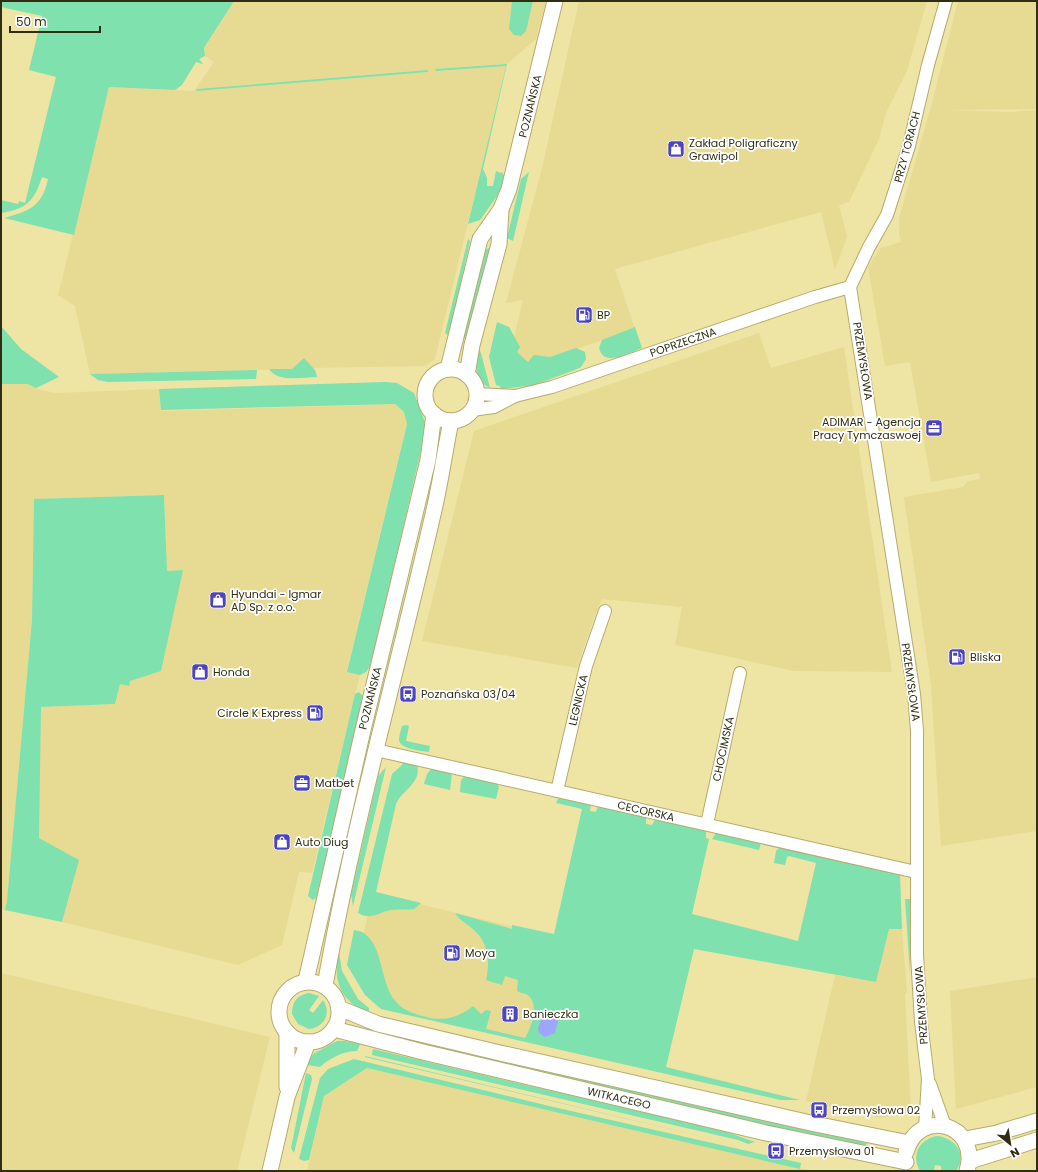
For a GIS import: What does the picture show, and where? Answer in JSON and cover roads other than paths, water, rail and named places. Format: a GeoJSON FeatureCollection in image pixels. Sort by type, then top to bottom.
{"type":"FeatureCollection","features":[{"type":"Feature","properties":{"kind":"main road","name":"POZNAŃSKA"},"geometry":{"type":"LineString","coordinates":[[448,369],[480,239],[501,209],[509,188],[555,1]]}},
{"type":"Feature","properties":{"kind":"main road","name":"POZNAŃSKA"},"geometry":{"type":"LineString","coordinates":[[467,375],[472,345],[499,244],[501,209]]}},
{"type":"Feature","properties":{"kind":"main road"},"geometry":{"type":"LineString","coordinates":[[448,369],[458,370],[467,375],[475,386],[477,394],[476,402],[472,410],[466,416],[451,421],[442,419],[434,414],[426,401],[427,385],[432,378],[440,372],[448,369]]}},
{"type":"Feature","properties":{"kind":"main road","name":"POZNAŃSKA"},"geometry":{"type":"LineString","coordinates":[[306,981],[362,730],[428,460],[434,414]]}},
{"type":"Feature","properties":{"kind":"main road","name":"POZNAŃSKA"},"geometry":{"type":"LineString","coordinates":[[325,986],[332,946],[376,750],[435,508],[451,421]]}},
{"type":"Feature","properties":{"kind":"main road"},"geometry":{"type":"LineString","coordinates":[[306,981],[316,982],[325,986],[337,1000],[339,1008],[338,1019],[334,1029],[327,1036],[318,1041],[308,1042],[293,1037],[287,1032],[280,1021],[279,1014],[281,1001],[289,989],[297,984],[306,981]]}},
{"type":"Feature","properties":{"kind":"main road","name":"WITKACEGO"},"geometry":{"type":"LineString","coordinates":[[339,1008],[378,1024],[500,1053],[815,1124],[909,1143]]}},
{"type":"Feature","properties":{"kind":"main road","name":"WITKACEGO"},"geometry":{"type":"LineString","coordinates":[[334,1029],[423,1052],[907,1166]]}},
{"type":"Feature","properties":{"kind":"main road"},"geometry":{"type":"LineString","coordinates":[[287,1032],[287,1097]]}},
{"type":"Feature","properties":{"kind":"main road"},"geometry":{"type":"LineString","coordinates":[[270,1171],[287,1097],[308,1042]]}},
{"type":"Feature","properties":{"kind":"main road"},"geometry":{"type":"LineString","coordinates":[[964,1139],[997,1133],[1037,1121]]}},
{"type":"Feature","properties":{"kind":"main road"},"geometry":{"type":"LineString","coordinates":[[907,1166],[906,1152],[909,1143],[916,1134],[925,1128],[935,1125],[945,1126],[956,1130],[964,1139],[968,1146],[969,1166],[1037,1140]]}},
{"type":"Feature","properties":{"kind":"street","name":"PRZY TORACH"},"geometry":{"type":"LineString","coordinates":[[850,287],[869,247],[887,215],[909,146],[928,65],[946,1]]}},
{"type":"Feature","properties":{"kind":"street","name":"POPRZECZNA"},"geometry":{"type":"LineString","coordinates":[[472,410],[494,407],[515,396],[552,387],[815,297],[850,287]]}},
{"type":"Feature","properties":{"kind":"street","name":"PRZEMYSŁOWA"},"geometry":{"type":"LineString","coordinates":[[850,287],[914,694],[918,731],[916,872],[919,999],[928,1079],[925,1128]]}},
{"type":"Feature","properties":{"kind":"street","name":"POPRZECZNA"},"geometry":{"type":"LineString","coordinates":[[477,394],[515,396]]}},
{"type":"Feature","properties":{"kind":"street","name":"LEGNICKA"},"geometry":{"type":"LineString","coordinates":[[557,790],[586,666],[605,611]]}},
{"type":"Feature","properties":{"kind":"street","name":"CHOCIMSKA"},"geometry":{"type":"LineString","coordinates":[[707,824],[740,673]]}},
{"type":"Feature","properties":{"kind":"street","name":"CECORSKA"},"geometry":{"type":"LineString","coordinates":[[376,750],[916,872]]}},
{"type":"Feature","properties":{"kind":"street","name":"PRZEMYSŁOWA"},"geometry":{"type":"LineString","coordinates":[[928,1079],[945,1126]]}},
{"type":"Feature","properties":{"kind":"water"},"geometry":{"type":"Polygon","coordinates":[[[549,1013],[555,1015],[558,1021],[555,1033],[545,1037],[539,1033],[538,1028],[543,1015],[549,1013]]]}},
{"type":"Feature","properties":{"kind":"place","name":"Zakład Poligraficzny Grawipol"},"geometry":{"type":"Point","coordinates":[676,149]}},
{"type":"Feature","properties":{"kind":"place","name":"BP"},"geometry":{"type":"Point","coordinates":[584,315]}},
{"type":"Feature","properties":{"kind":"place","name":"ADIMAR - Agencja Pracy Tymczaswoej"},"geometry":{"type":"Point","coordinates":[934,428]}},
{"type":"Feature","properties":{"kind":"place","name":"Hyundai - Igmar AD Sp. z o.o."},"geometry":{"type":"Point","coordinates":[218,600]}},
{"type":"Feature","properties":{"kind":"place","name":"Bliska"},"geometry":{"type":"Point","coordinates":[957,657]}},
{"type":"Feature","properties":{"kind":"place","name":"Honda"},"geometry":{"type":"Point","coordinates":[200,672]}},
{"type":"Feature","properties":{"kind":"place","name":"Poznańska 03/04"},"geometry":{"type":"Point","coordinates":[408,694]}},
{"type":"Feature","properties":{"kind":"place","name":"Circle K Express"},"geometry":{"type":"Point","coordinates":[315,713]}},
{"type":"Feature","properties":{"kind":"place","name":"Matbet"},"geometry":{"type":"Point","coordinates":[302,783]}},
{"type":"Feature","properties":{"kind":"place","name":"Auto Diug"},"geometry":{"type":"Point","coordinates":[282,842]}},
{"type":"Feature","properties":{"kind":"place","name":"Moya"},"geometry":{"type":"Point","coordinates":[452,953]}},
{"type":"Feature","properties":{"kind":"place","name":"Banieczka"},"geometry":{"type":"Point","coordinates":[510,1014]}},
{"type":"Feature","properties":{"kind":"place","name":"Przemysłowa 02"},"geometry":{"type":"Point","coordinates":[819,1110]}},
{"type":"Feature","properties":{"kind":"place","name":"Przemysłowa 01"},"geometry":{"type":"Point","coordinates":[776,1151]}}]}
